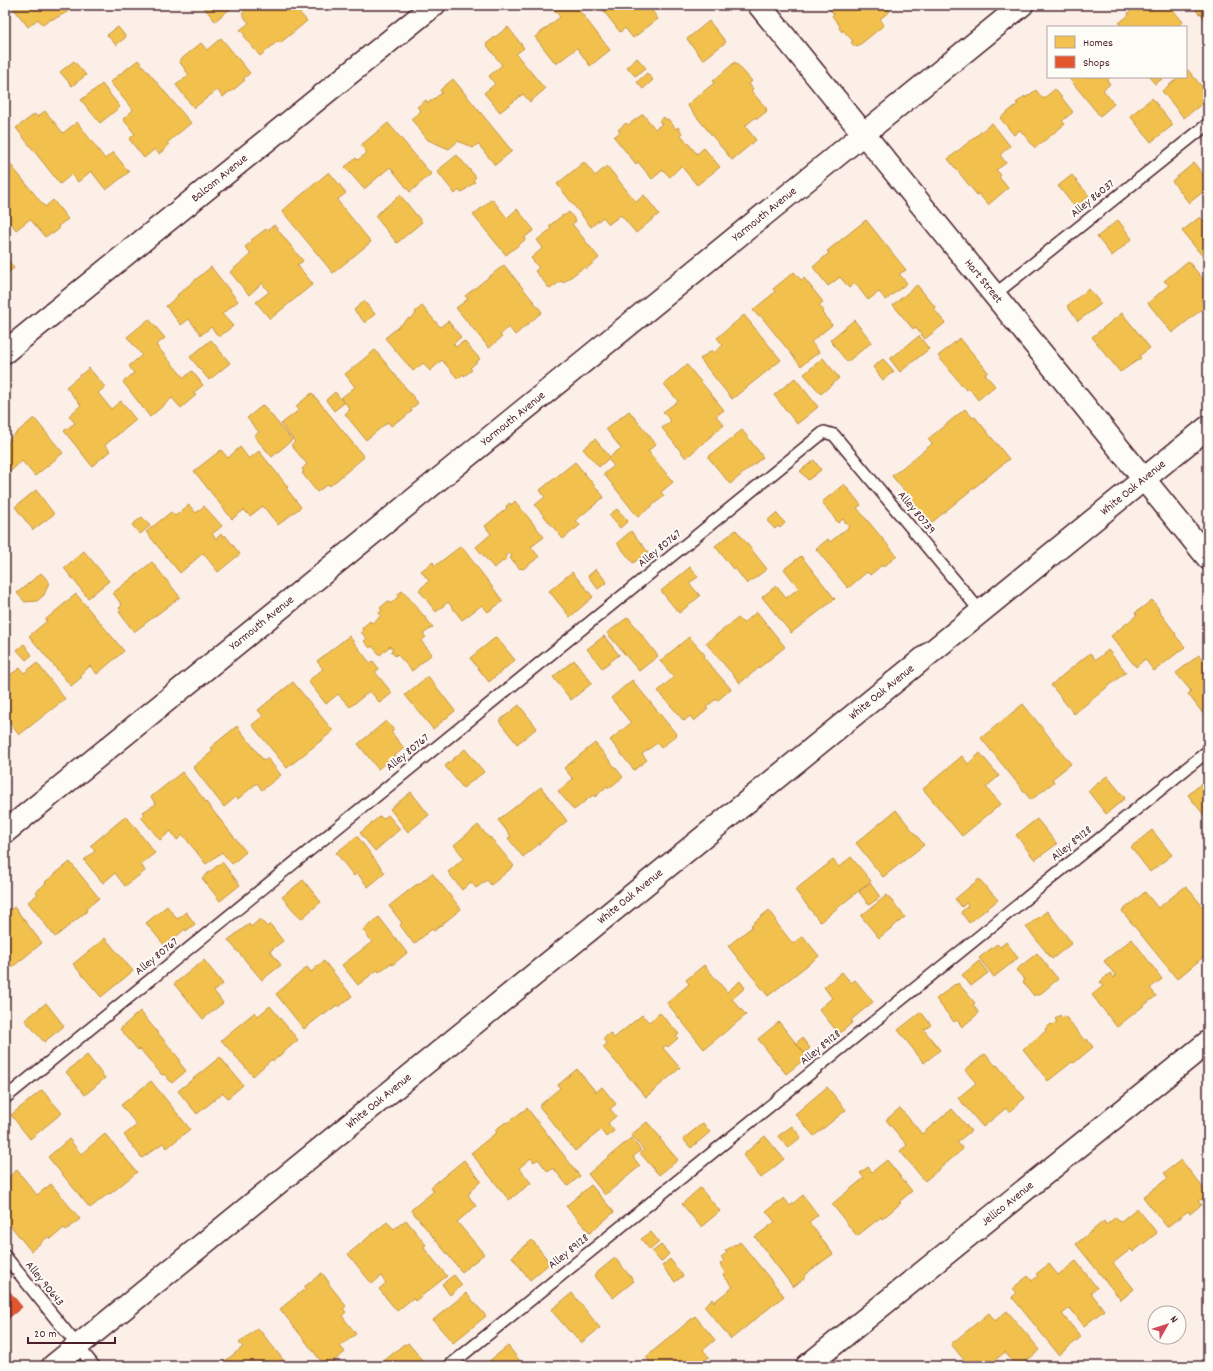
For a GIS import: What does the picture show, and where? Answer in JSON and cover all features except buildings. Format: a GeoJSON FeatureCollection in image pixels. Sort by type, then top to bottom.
{"type":"FeatureCollection","features":[{"type":"Feature","properties":{"kind":"street","name":"Balcom Avenue"},"geometry":{"type":"LineString","coordinates":[[5,352],[434,5]]}},
{"type":"Feature","properties":{"kind":"street","name":"Hart Street"},"geometry":{"type":"LineString","coordinates":[[758,5],[1208,558]]}},
{"type":"Feature","properties":{"kind":"street","name":"Yarmouth Avenue"},"geometry":{"type":"LineString","coordinates":[[5,832],[1022,5]]}},
{"type":"Feature","properties":{"kind":"street","name":"White Oak Avenue"},"geometry":{"type":"LineString","coordinates":[[53,1366],[1208,427]]}},
{"type":"Feature","properties":{"kind":"street","name":"Jellico Avenue"},"geometry":{"type":"LineString","coordinates":[[807,1366],[1208,1042]]}},
{"type":"Feature","properties":{"kind":"lane","name":"Alley 86037"},"geometry":{"type":"LineString","coordinates":[[994,295],[1208,124]]}},
{"type":"Feature","properties":{"kind":"lane","name":"Alley 80767"},"geometry":{"type":"LineString","coordinates":[[5,1098],[824,432],[829,434]]}},
{"type":"Feature","properties":{"kind":"lane","name":"Alley 80739"},"geometry":{"type":"LineString","coordinates":[[829,434],[834,435],[981,612]]}},
{"type":"Feature","properties":{"kind":"lane","name":"Alley 89128"},"geometry":{"type":"LineString","coordinates":[[450,1366],[1208,751]]}},
{"type":"Feature","properties":{"kind":"lane","name":"Alley 90643"},"geometry":{"type":"LineString","coordinates":[[5,1256],[94,1366]]}}]}
